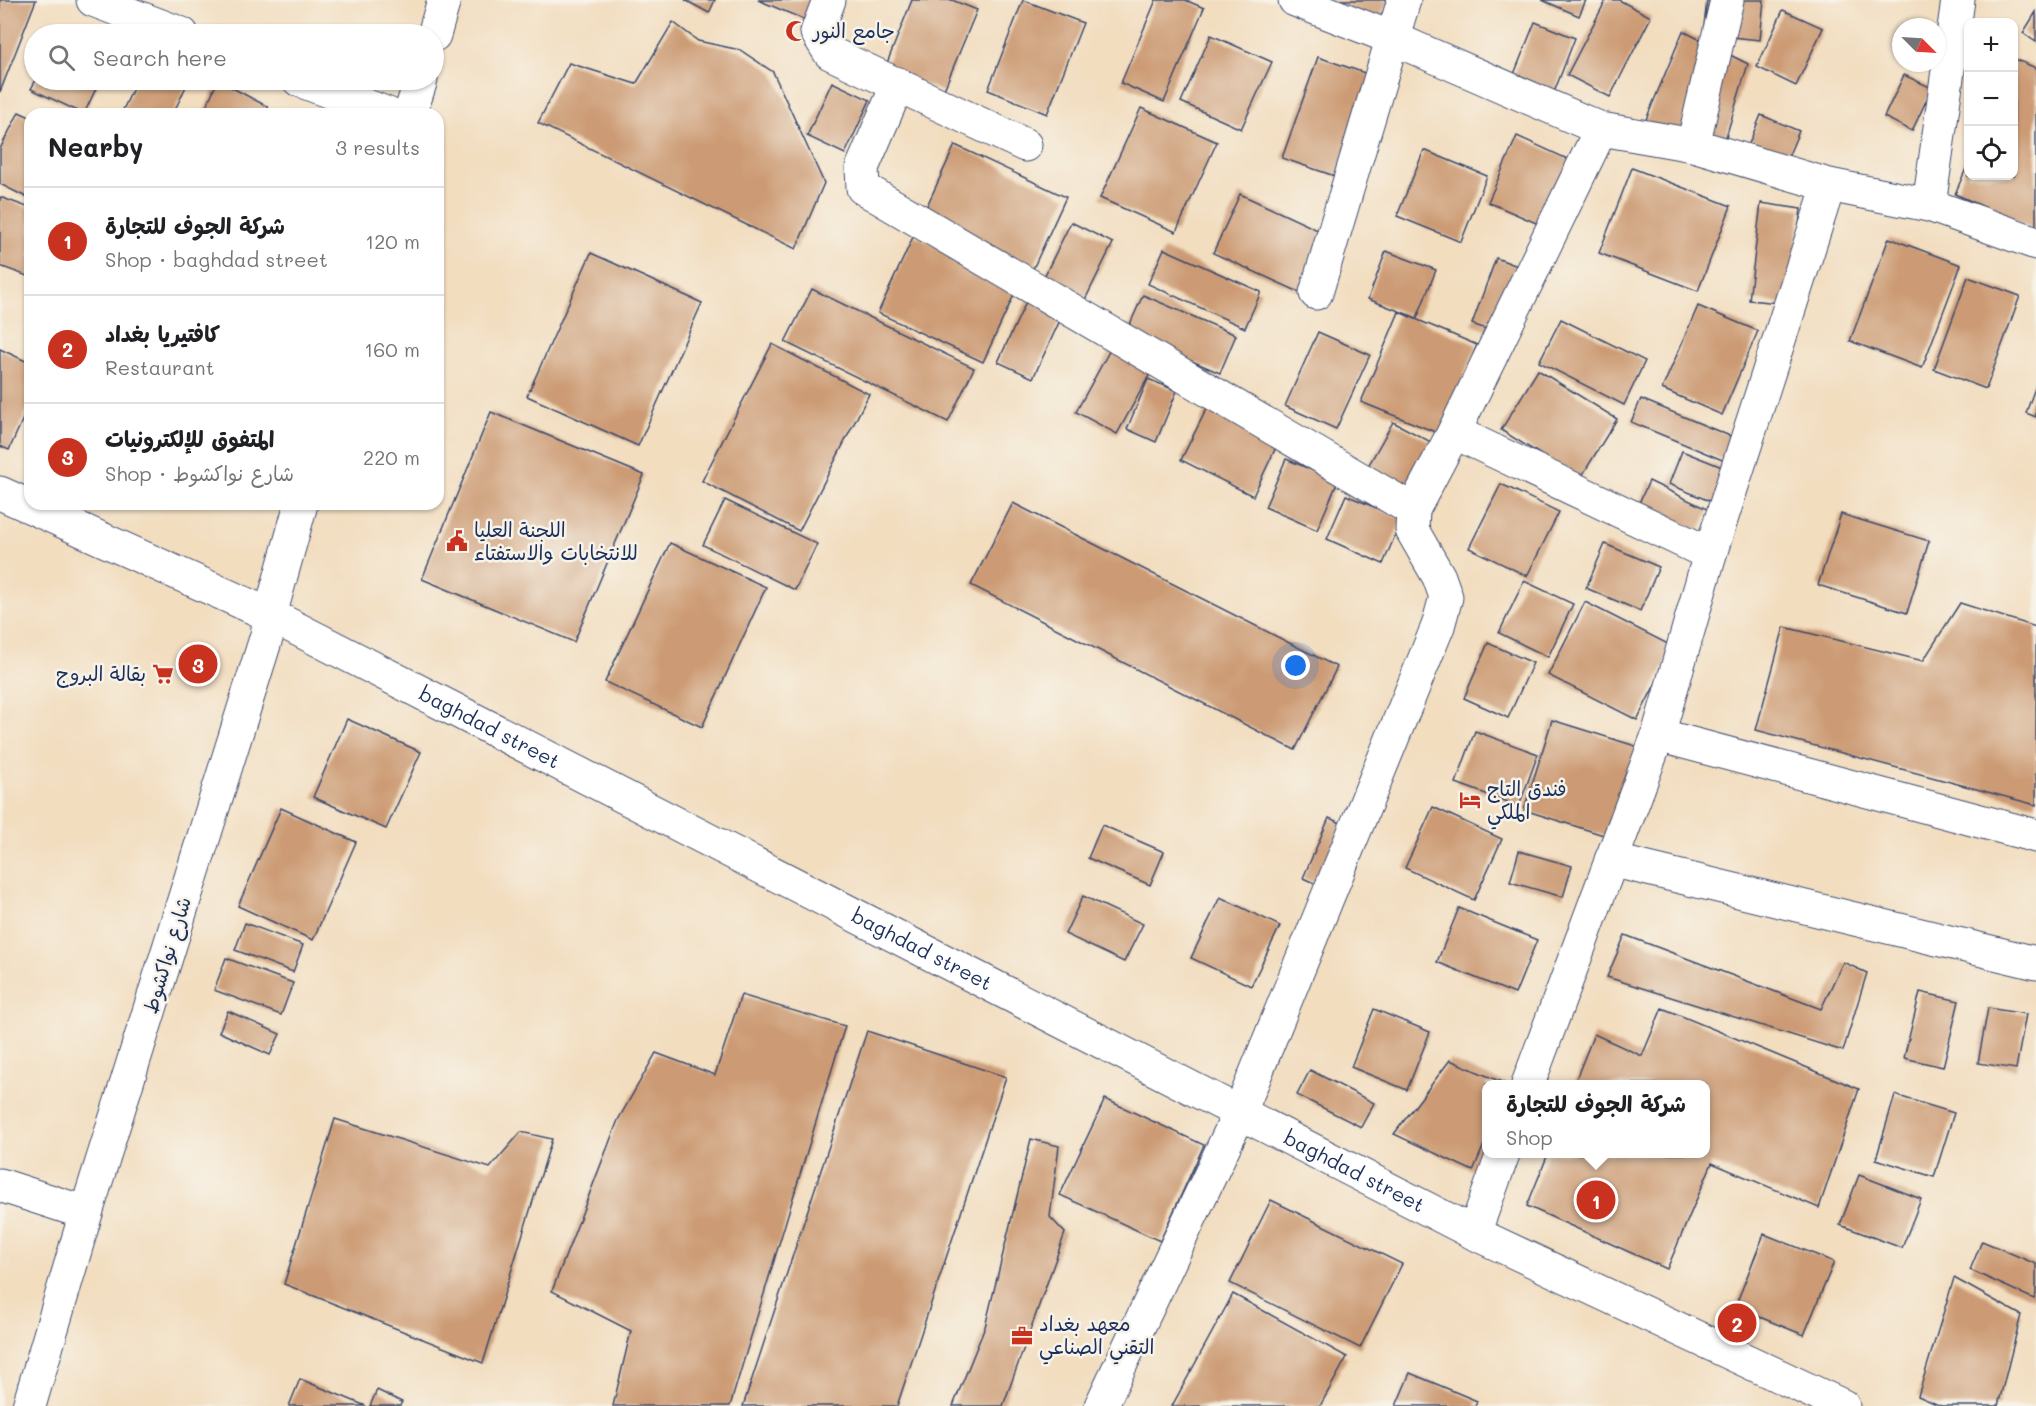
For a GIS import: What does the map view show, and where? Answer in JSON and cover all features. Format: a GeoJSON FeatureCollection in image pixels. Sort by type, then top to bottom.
{"type":"FeatureCollection","features":[{"type":"Feature","properties":{"kind":"street"},"geometry":{"type":"LineString","coordinates":[[93,0],[156,24]]}},
{"type":"Feature","properties":{"kind":"street"},"geometry":{"type":"LineString","coordinates":[[437,24],[444,0]]}},
{"type":"Feature","properties":{"kind":"street"},"geometry":{"type":"LineString","coordinates":[[830,0],[817,32],[830,53],[1025,145]]}},
{"type":"Feature","properties":{"kind":"street"},"geometry":{"type":"LineString","coordinates":[[1295,0],[1392,38],[1601,129],[1693,145],[1829,185],[1929,204],[2036,243]]}},
{"type":"Feature","properties":{"kind":"street"},"geometry":{"type":"LineString","coordinates":[[1316,292],[1404,0]]}},
{"type":"Feature","properties":{"kind":"street"},"geometry":{"type":"LineString","coordinates":[[1693,145],[1727,0]]}},
{"type":"Feature","properties":{"kind":"street"},"geometry":{"type":"LineString","coordinates":[[1929,204],[1958,0]]}},
{"type":"Feature","properties":{"kind":"street"},"geometry":{"type":"LineString","coordinates":[[898,84],[862,168],[863,188],[1413,510]]}},
{"type":"Feature","properties":{"kind":"street"},"geometry":{"type":"LineString","coordinates":[[325,90],[372,108]]}},
{"type":"Feature","properties":{"kind":"street"},"geometry":{"type":"LineString","coordinates":[[413,108],[418,90]]}},
{"type":"Feature","properties":{"kind":"street"},"geometry":{"type":"LineString","coordinates":[[1101,1406],[1240,1112],[1438,626],[1446,597],[1439,577],[1412,530],[1413,510],[1454,432],[1601,129]]}},
{"type":"Feature","properties":{"kind":"street"},"geometry":{"type":"LineString","coordinates":[[1529,1080],[1658,735],[1710,554],[1829,185]]}},
{"type":"Feature","properties":{"kind":"street"},"geometry":{"type":"LineString","coordinates":[[1454,432],[1710,554]]}},
{"type":"Feature","properties":{"kind":"street","name":"baghdad street"},"geometry":{"type":"LineString","coordinates":[[0,493],[24,504]]}},
{"type":"Feature","properties":{"kind":"street","name":"baghdad street"},"geometry":{"type":"LineString","coordinates":[[38,510],[270,615],[1474,1233],[1843,1406]]}},
{"type":"Feature","properties":{"kind":"street","name":"شارع نواكشوط"},"geometry":{"type":"LineString","coordinates":[[30,1406],[86,1213],[267,635],[270,615],[299,510]]}},
{"type":"Feature","properties":{"kind":"street"},"geometry":{"type":"LineString","coordinates":[[1658,735],[2036,836]]}},
{"type":"Feature","properties":{"kind":"street"},"geometry":{"type":"LineString","coordinates":[[1611,860],[2036,963]]}},
{"type":"Feature","properties":{"kind":"street"},"geometry":{"type":"LineString","coordinates":[[1474,1233],[1502,1158]]}},
{"type":"Feature","properties":{"kind":"street"},"geometry":{"type":"LineString","coordinates":[[0,1185],[86,1213]]}},
{"type":"Feature","properties":{"kind":"building"},"geometry":{"type":"Polygon","coordinates":[[[0,0],[36,0],[27,24],[24,24],[24,31],[0,92],[0,0]]]}},
{"type":"Feature","properties":{"kind":"building"},"geometry":{"type":"Polygon","coordinates":[[[685,0],[715,0],[709,13],[685,0]]]}},
{"type":"Feature","properties":{"kind":"building"},"geometry":{"type":"Polygon","coordinates":[[[758,0],[819,0],[810,22],[758,0]]]}},
{"type":"Feature","properties":{"kind":"building"},"geometry":{"type":"Polygon","coordinates":[[[912,0],[952,0],[977,10],[943,92],[885,68],[912,0]]]}},
{"type":"Feature","properties":{"kind":"building"},"geometry":{"type":"Polygon","coordinates":[[[1023,0],[1083,23],[1047,114],[988,90],[1023,0]]]}},
{"type":"Feature","properties":{"kind":"building"},"geometry":{"type":"Polygon","coordinates":[[[1156,0],[1185,0],[1204,8],[1164,102],[1121,83],[1156,0]]]}},
{"type":"Feature","properties":{"kind":"building"},"geometry":{"type":"Polygon","coordinates":[[[1318,0],[1388,0],[1378,24],[1318,0]]]}},
{"type":"Feature","properties":{"kind":"building"},"geometry":{"type":"Polygon","coordinates":[[[1542,0],[1586,0],[1579,16],[1542,0]]]}},
{"type":"Feature","properties":{"kind":"building"},"geometry":{"type":"Polygon","coordinates":[[[1606,0],[1619,0],[1651,17],[1610,97],[1567,75],[1606,0]]]}},
{"type":"Feature","properties":{"kind":"building"},"geometry":{"type":"Polygon","coordinates":[[[1707,0],[1764,0],[1760,40],[1703,34],[1707,0]]]}},
{"type":"Feature","properties":{"kind":"building"},"geometry":{"type":"Polygon","coordinates":[[[1783,10],[1823,28],[1796,86],[1757,67],[1783,10]]]}},
{"type":"Feature","properties":{"kind":"building"},"geometry":{"type":"Polygon","coordinates":[[[2036,12],[2036,42],[2023,33],[2036,12]]]}},
{"type":"Feature","properties":{"kind":"building"},"geometry":{"type":"Polygon","coordinates":[[[673,22],[698,41],[740,50],[773,72],[824,183],[796,249],[538,123],[569,63],[636,84],[673,22]]]}},
{"type":"Feature","properties":{"kind":"building"},"geometry":{"type":"Polygon","coordinates":[[[1535,22],[1575,38],[1553,95],[1512,79],[1535,22]]]}},
{"type":"Feature","properties":{"kind":"building"},"geometry":{"type":"Polygon","coordinates":[[[1683,31],[1748,64],[1726,137],[1642,129],[1683,31]]]}},
{"type":"Feature","properties":{"kind":"building"},"geometry":{"type":"Polygon","coordinates":[[[1211,35],[1272,62],[1241,129],[1181,102],[1211,35]]]}},
{"type":"Feature","properties":{"kind":"building"},"geometry":{"type":"Polygon","coordinates":[[[1318,57],[1388,81],[1352,182],[1282,158],[1318,57]]]}},
{"type":"Feature","properties":{"kind":"building"},"geometry":{"type":"Polygon","coordinates":[[[2018,60],[2036,68],[2036,230],[1955,194],[1964,173],[1964,180],[2018,180],[2018,60]]]}},
{"type":"Feature","properties":{"kind":"building"},"geometry":{"type":"Polygon","coordinates":[[[1904,75],[1932,88],[1912,131],[1884,117],[1904,75]]]}},
{"type":"Feature","properties":{"kind":"building"},"geometry":{"type":"Polygon","coordinates":[[[832,82],[870,100],[845,154],[807,136],[832,82]]]}},
{"type":"Feature","properties":{"kind":"building"},"geometry":{"type":"Polygon","coordinates":[[[33,90],[95,90],[87,108],[71,108],[33,90]]]}},
{"type":"Feature","properties":{"kind":"building"},"geometry":{"type":"Polygon","coordinates":[[[132,90],[184,90],[176,108],[124,108],[132,90]]]}},
{"type":"Feature","properties":{"kind":"building"},"geometry":{"type":"Polygon","coordinates":[[[214,90],[237,90],[268,107],[268,108],[206,108],[214,90]]]}},
{"type":"Feature","properties":{"kind":"building"},"geometry":{"type":"Polygon","coordinates":[[[1141,108],[1217,142],[1176,232],[1100,198],[1141,108]]]}},
{"type":"Feature","properties":{"kind":"building"},"geometry":{"type":"Polygon","coordinates":[[[19,112],[24,114],[24,196],[0,184],[0,149],[19,112]]]}},
{"type":"Feature","properties":{"kind":"building"},"geometry":{"type":"Polygon","coordinates":[[[1761,115],[1799,131],[1786,162],[1748,146],[1761,115]]]}},
{"type":"Feature","properties":{"kind":"building"},"geometry":{"type":"Polygon","coordinates":[[[1517,136],[1572,161],[1543,226],[1488,202],[1517,136]]]}},
{"type":"Feature","properties":{"kind":"building"},"geometry":{"type":"Polygon","coordinates":[[[955,145],[1066,197],[1032,271],[921,219],[955,145]]]}},
{"type":"Feature","properties":{"kind":"building"},"geometry":{"type":"Polygon","coordinates":[[[1424,150],[1487,176],[1461,242],[1397,216],[1424,150]]]}},
{"type":"Feature","properties":{"kind":"building"},"geometry":{"type":"Polygon","coordinates":[[[1632,168],[1731,206],[1698,291],[1599,253],[1632,168]]]}},
{"type":"Feature","properties":{"kind":"building"},"geometry":{"type":"Polygon","coordinates":[[[1240,194],[1335,238],[1308,296],[1213,253],[1240,194]]]}},
{"type":"Feature","properties":{"kind":"building"},"geometry":{"type":"Polygon","coordinates":[[[0,197],[24,206],[24,275],[0,266],[0,197]]]}},
{"type":"Feature","properties":{"kind":"building"},"geometry":{"type":"Polygon","coordinates":[[[1761,203],[1801,209],[1789,304],[1749,300],[1761,203]]]}},
{"type":"Feature","properties":{"kind":"building"},"geometry":{"type":"Polygon","coordinates":[[[1071,222],[1113,243],[1082,306],[1040,285],[1071,222]]]}},
{"type":"Feature","properties":{"kind":"building"},"geometry":{"type":"Polygon","coordinates":[[[914,235],[1019,284],[983,362],[878,313],[914,235]]]}},
{"type":"Feature","properties":{"kind":"building"},"geometry":{"type":"Polygon","coordinates":[[[1889,238],[1961,265],[1922,368],[1850,341],[1889,238]]]}},
{"type":"Feature","properties":{"kind":"building"},"geometry":{"type":"Polygon","coordinates":[[[1164,249],[1261,292],[1245,328],[1148,284],[1164,249]]]}},
{"type":"Feature","properties":{"kind":"building"},"geometry":{"type":"Polygon","coordinates":[[[1386,251],[1436,270],[1417,318],[1368,299],[1386,251]]]}},
{"type":"Feature","properties":{"kind":"building"},"geometry":{"type":"Polygon","coordinates":[[[591,253],[702,303],[638,446],[527,396],[591,253]]]}},
{"type":"Feature","properties":{"kind":"building"},"geometry":{"type":"Polygon","coordinates":[[[1496,258],[1523,268],[1500,334],[1472,324],[1496,258]]]}},
{"type":"Feature","properties":{"kind":"building"},"geometry":{"type":"Polygon","coordinates":[[[1968,277],[2020,296],[1986,389],[1934,369],[1968,277]]]}},
{"type":"Feature","properties":{"kind":"building"},"geometry":{"type":"Polygon","coordinates":[[[812,289],[974,368],[948,422],[785,342],[812,289]]]}},
{"type":"Feature","properties":{"kind":"building"},"geometry":{"type":"Polygon","coordinates":[[[1143,295],[1236,335],[1220,373],[1126,333],[1143,295]]]}},
{"type":"Feature","properties":{"kind":"building"},"geometry":{"type":"Polygon","coordinates":[[[1027,300],[1062,316],[1033,378],[998,362],[1027,300]]]}},
{"type":"Feature","properties":{"kind":"building"},"geometry":{"type":"Polygon","coordinates":[[[1698,306],[1758,331],[1722,415],[1662,389],[1698,306]]]}},
{"type":"Feature","properties":{"kind":"building"},"geometry":{"type":"Polygon","coordinates":[[[1399,312],[1477,345],[1440,434],[1361,402],[1399,312]]]}},
{"type":"Feature","properties":{"kind":"building"},"geometry":{"type":"Polygon","coordinates":[[[1561,319],[1645,361],[1624,405],[1539,362],[1561,319]]]}},
{"type":"Feature","properties":{"kind":"building"},"geometry":{"type":"Polygon","coordinates":[[[1318,332],[1370,355],[1336,429],[1285,406],[1318,332]]]}},
{"type":"Feature","properties":{"kind":"building"},"geometry":{"type":"Polygon","coordinates":[[[772,344],[869,394],[799,531],[702,481],[772,344]]]}},
{"type":"Feature","properties":{"kind":"building"},"geometry":{"type":"Polygon","coordinates":[[[1111,348],[1152,370],[1117,434],[1076,412],[1111,348]]]}},
{"type":"Feature","properties":{"kind":"building"},"geometry":{"type":"Polygon","coordinates":[[[0,349],[24,360],[24,416],[9,450],[0,446],[0,349]]]}},
{"type":"Feature","properties":{"kind":"building"},"geometry":{"type":"Polygon","coordinates":[[[1538,370],[1617,419],[1580,479],[1501,430],[1538,370]]]}},
{"type":"Feature","properties":{"kind":"building"},"geometry":{"type":"Polygon","coordinates":[[[1148,379],[1177,391],[1156,442],[1127,429],[1148,379]]]}},
{"type":"Feature","properties":{"kind":"building"},"geometry":{"type":"Polygon","coordinates":[[[2036,385],[2036,417],[2026,413],[2036,385]]]}},
{"type":"Feature","properties":{"kind":"building"},"geometry":{"type":"Polygon","coordinates":[[[1641,399],[1742,441],[1732,464],[1631,422],[1641,399]]]}},
{"type":"Feature","properties":{"kind":"building"},"geometry":{"type":"Polygon","coordinates":[[[1207,408],[1278,443],[1253,496],[1181,460],[1207,408]]]}},
{"type":"Feature","properties":{"kind":"building"},"geometry":{"type":"Polygon","coordinates":[[[491,412],[644,475],[574,642],[422,579],[491,412]]]}},
{"type":"Feature","properties":{"kind":"building"},"geometry":{"type":"Polygon","coordinates":[[[1393,422],[1431,442],[1405,489],[1367,468],[1393,422]]]}},
{"type":"Feature","properties":{"kind":"building"},"geometry":{"type":"Polygon","coordinates":[[[1682,451],[1732,471],[1719,505],[1669,484],[1682,451]]]}},
{"type":"Feature","properties":{"kind":"building"},"geometry":{"type":"Polygon","coordinates":[[[1286,459],[1338,481],[1317,530],[1265,507],[1286,459]]]}},
{"type":"Feature","properties":{"kind":"building"},"geometry":{"type":"Polygon","coordinates":[[[1649,481],[1709,510],[1699,532],[1639,503],[1649,481]]]}},
{"type":"Feature","properties":{"kind":"building"},"geometry":{"type":"Polygon","coordinates":[[[1501,484],[1559,512],[1527,576],[1469,548],[1501,484]]]}},
{"type":"Feature","properties":{"kind":"building"},"geometry":{"type":"Polygon","coordinates":[[[1346,495],[1402,519],[1383,564],[1327,539],[1346,495]]]}},
{"type":"Feature","properties":{"kind":"building"},"geometry":{"type":"Polygon","coordinates":[[[725,500],[817,544],[795,590],[703,545],[725,500]]]}},
{"type":"Feature","properties":{"kind":"building"},"geometry":{"type":"Polygon","coordinates":[[[1013,503],[1337,667],[1295,750],[971,585],[1013,503]]]}},
{"type":"Feature","properties":{"kind":"building"},"geometry":{"type":"Polygon","coordinates":[[[1841,514],[1929,541],[1907,613],[1818,585],[1841,514]]]}},
{"type":"Feature","properties":{"kind":"building"},"geometry":{"type":"Polygon","coordinates":[[[670,543],[766,587],[702,727],[605,682],[670,543]]]}},
{"type":"Feature","properties":{"kind":"building"},"geometry":{"type":"Polygon","coordinates":[[[1605,544],[1659,567],[1640,611],[1586,588],[1605,544]]]}},
{"type":"Feature","properties":{"kind":"building"},"geometry":{"type":"Polygon","coordinates":[[[1524,581],[1573,604],[1548,657],[1499,633],[1524,581]]]}},
{"type":"Feature","properties":{"kind":"building"},"geometry":{"type":"Polygon","coordinates":[[[1585,602],[1674,647],[1637,720],[1548,675],[1585,602]]]}},
{"type":"Feature","properties":{"kind":"building"},"geometry":{"type":"Polygon","coordinates":[[[1960,603],[2036,627],[2036,805],[1756,730],[1784,627],[1923,661],[1960,603]]]}},
{"type":"Feature","properties":{"kind":"building"},"geometry":{"type":"Polygon","coordinates":[[[1488,643],[1533,663],[1508,718],[1464,698],[1488,643]]]}},
{"type":"Feature","properties":{"kind":"building"},"geometry":{"type":"Polygon","coordinates":[[[347,719],[421,752],[386,829],[313,797],[347,719]]]}},
{"type":"Feature","properties":{"kind":"building"},"geometry":{"type":"Polygon","coordinates":[[[1552,720],[1642,748],[1613,838],[1524,810],[1552,720]]]}},
{"type":"Feature","properties":{"kind":"building"},"geometry":{"type":"Polygon","coordinates":[[[1475,731],[1538,754],[1519,806],[1456,783],[1475,731]]]}},
{"type":"Feature","properties":{"kind":"building"},"geometry":{"type":"Polygon","coordinates":[[[1433,807],[1502,839],[1474,900],[1405,868],[1433,807]]]}},
{"type":"Feature","properties":{"kind":"building"},"geometry":{"type":"Polygon","coordinates":[[[281,808],[356,842],[313,940],[238,906],[281,808]]]}},
{"type":"Feature","properties":{"kind":"building"},"geometry":{"type":"Polygon","coordinates":[[[1329,818],[1353,828],[1327,889],[1303,878],[1329,818]]]}},
{"type":"Feature","properties":{"kind":"building"},"geometry":{"type":"Polygon","coordinates":[[[1102,825],[1164,852],[1150,885],[1088,858],[1102,825]]]}},
{"type":"Feature","properties":{"kind":"building"},"geometry":{"type":"Polygon","coordinates":[[[1519,851],[1572,866],[1563,897],[1510,882],[1519,851]]]}},
{"type":"Feature","properties":{"kind":"building"},"geometry":{"type":"Polygon","coordinates":[[[1083,896],[1143,924],[1124,962],[1065,934],[1083,896]]]}},
{"type":"Feature","properties":{"kind":"building"},"geometry":{"type":"Polygon","coordinates":[[[1220,897],[1280,926],[1251,986],[1191,958],[1220,897]]]}},
{"type":"Feature","properties":{"kind":"building"},"geometry":{"type":"Polygon","coordinates":[[[1459,908],[1537,940],[1515,994],[1437,962],[1459,908]]]}},
{"type":"Feature","properties":{"kind":"building"},"geometry":{"type":"Polygon","coordinates":[[[245,923],[303,945],[293,972],[235,950],[245,923]]]}},
{"type":"Feature","properties":{"kind":"building"},"geometry":{"type":"Polygon","coordinates":[[[1625,935],[1821,1009],[1843,962],[1867,973],[1843,1051],[1607,977],[1625,935]]]}},
{"type":"Feature","properties":{"kind":"building"},"geometry":{"type":"Polygon","coordinates":[[[226,958],[293,983],[281,1015],[214,990],[226,958]]]}},
{"type":"Feature","properties":{"kind":"building"},"geometry":{"type":"Polygon","coordinates":[[[1920,992],[1959,1001],[1943,1067],[1904,1058],[1920,992]]]}},
{"type":"Feature","properties":{"kind":"building"},"geometry":{"type":"Polygon","coordinates":[[[741,995],[845,1026],[730,1406],[613,1406],[631,1331],[552,1291],[618,1120],[656,1053],[715,1075],[741,995]]]}},
{"type":"Feature","properties":{"kind":"building"},"geometry":{"type":"Polygon","coordinates":[[[1662,1008],[1859,1089],[1819,1208],[1712,1163],[1667,1269],[1527,1206],[1546,1158],[1710,1158],[1710,1080],[1576,1080],[1594,1034],[1642,1056],[1662,1008]]]}},
{"type":"Feature","properties":{"kind":"building"},"geometry":{"type":"Polygon","coordinates":[[[1988,1008],[2026,1014],[2016,1069],[1978,1063],[1988,1008]]]}},
{"type":"Feature","properties":{"kind":"building"},"geometry":{"type":"Polygon","coordinates":[[[1374,1009],[1430,1032],[1407,1090],[1351,1067],[1374,1009]]]}},
{"type":"Feature","properties":{"kind":"building"},"geometry":{"type":"Polygon","coordinates":[[[228,1011],[280,1034],[270,1055],[219,1032],[228,1011]]]}},
{"type":"Feature","properties":{"kind":"building"},"geometry":{"type":"Polygon","coordinates":[[[867,1031],[1006,1077],[897,1406],[743,1406],[867,1031]]]}},
{"type":"Feature","properties":{"kind":"building"},"geometry":{"type":"Polygon","coordinates":[[[1450,1060],[1497,1080],[1482,1080],[1482,1150],[1473,1171],[1394,1134],[1450,1060]]]}},
{"type":"Feature","properties":{"kind":"building"},"geometry":{"type":"Polygon","coordinates":[[[1310,1070],[1374,1103],[1361,1127],[1297,1095],[1310,1070]]]}},
{"type":"Feature","properties":{"kind":"building"},"geometry":{"type":"Polygon","coordinates":[[[1895,1095],[1954,1113],[1934,1177],[1876,1159],[1895,1095]]]}},
{"type":"Feature","properties":{"kind":"building"},"geometry":{"type":"Polygon","coordinates":[[[1105,1099],[1204,1145],[1160,1241],[1060,1195],[1105,1099]]]}},
{"type":"Feature","properties":{"kind":"building"},"geometry":{"type":"Polygon","coordinates":[[[335,1119],[490,1168],[521,1132],[552,1139],[483,1363],[284,1284],[335,1119]]]}},
{"type":"Feature","properties":{"kind":"building"},"geometry":{"type":"Polygon","coordinates":[[[1031,1139],[1059,1146],[1050,1217],[1065,1233],[1003,1406],[953,1406],[985,1327],[1031,1139]]]}},
{"type":"Feature","properties":{"kind":"building"},"geometry":{"type":"Polygon","coordinates":[[[1859,1175],[1921,1199],[1902,1248],[1840,1225],[1859,1175]]]}},
{"type":"Feature","properties":{"kind":"building"},"geometry":{"type":"Polygon","coordinates":[[[1271,1200],[1402,1264],[1360,1348],[1230,1283],[1271,1200]]]}},
{"type":"Feature","properties":{"kind":"building"},"geometry":{"type":"Polygon","coordinates":[[[1764,1234],[1834,1262],[1804,1335],[1735,1307],[1764,1234]]]}},
{"type":"Feature","properties":{"kind":"building"},"geometry":{"type":"Polygon","coordinates":[[[1982,1241],[2036,1264],[2034,1299],[1970,1270],[1982,1241]]]}},
{"type":"Feature","properties":{"kind":"building"},"geometry":{"type":"Polygon","coordinates":[[[1954,1278],[2021,1315],[1998,1406],[1941,1406],[1918,1396],[1954,1278]]]}},
{"type":"Feature","properties":{"kind":"building"},"geometry":{"type":"Polygon","coordinates":[[[1233,1294],[1347,1357],[1320,1406],[1172,1406],[1233,1294]]]}},
{"type":"Feature","properties":{"kind":"building"},"geometry":{"type":"Polygon","coordinates":[[[1410,1373],[1477,1401],[1475,1406],[1396,1406],[1410,1373]]]}},
{"type":"Feature","properties":{"kind":"building"},"geometry":{"type":"Polygon","coordinates":[[[300,1379],[366,1406],[289,1406],[300,1379]]]}},
{"type":"Feature","properties":{"kind":"building"},"geometry":{"type":"Polygon","coordinates":[[[377,1390],[402,1402],[400,1406],[370,1406],[377,1390]]]}},
{"type":"Feature","properties":{"kind":"place","name":"جامع النور"},"geometry":{"type":"Point","coordinates":[796,31]}},
{"type":"Feature","properties":{"kind":"place","name":"اللجنة العليا للانتخابات والاستفتاء"},"geometry":{"type":"Point","coordinates":[457,541]}},
{"type":"Feature","properties":{"kind":"place","name":"المتفوق للإلكترونيات"},"geometry":{"type":"Point","coordinates":[198,664]}},
{"type":"Feature","properties":{"kind":"place","name":"بقالة البروج"},"geometry":{"type":"Point","coordinates":[163,674]}},
{"type":"Feature","properties":{"kind":"place","name":"فندق التاج الملكي"},"geometry":{"type":"Point","coordinates":[1470,800]}},
{"type":"Feature","properties":{"kind":"place","name":"شركة الجوف للتجارة"},"geometry":{"type":"Point","coordinates":[1596,1200]}},
{"type":"Feature","properties":{"kind":"place","name":"كافتيريا بغداد"},"geometry":{"type":"Point","coordinates":[1737,1323]}},
{"type":"Feature","properties":{"kind":"place","name":"معهد بغداد التقني الصناعي"},"geometry":{"type":"Point","coordinates":[1022,1336]}}]}
